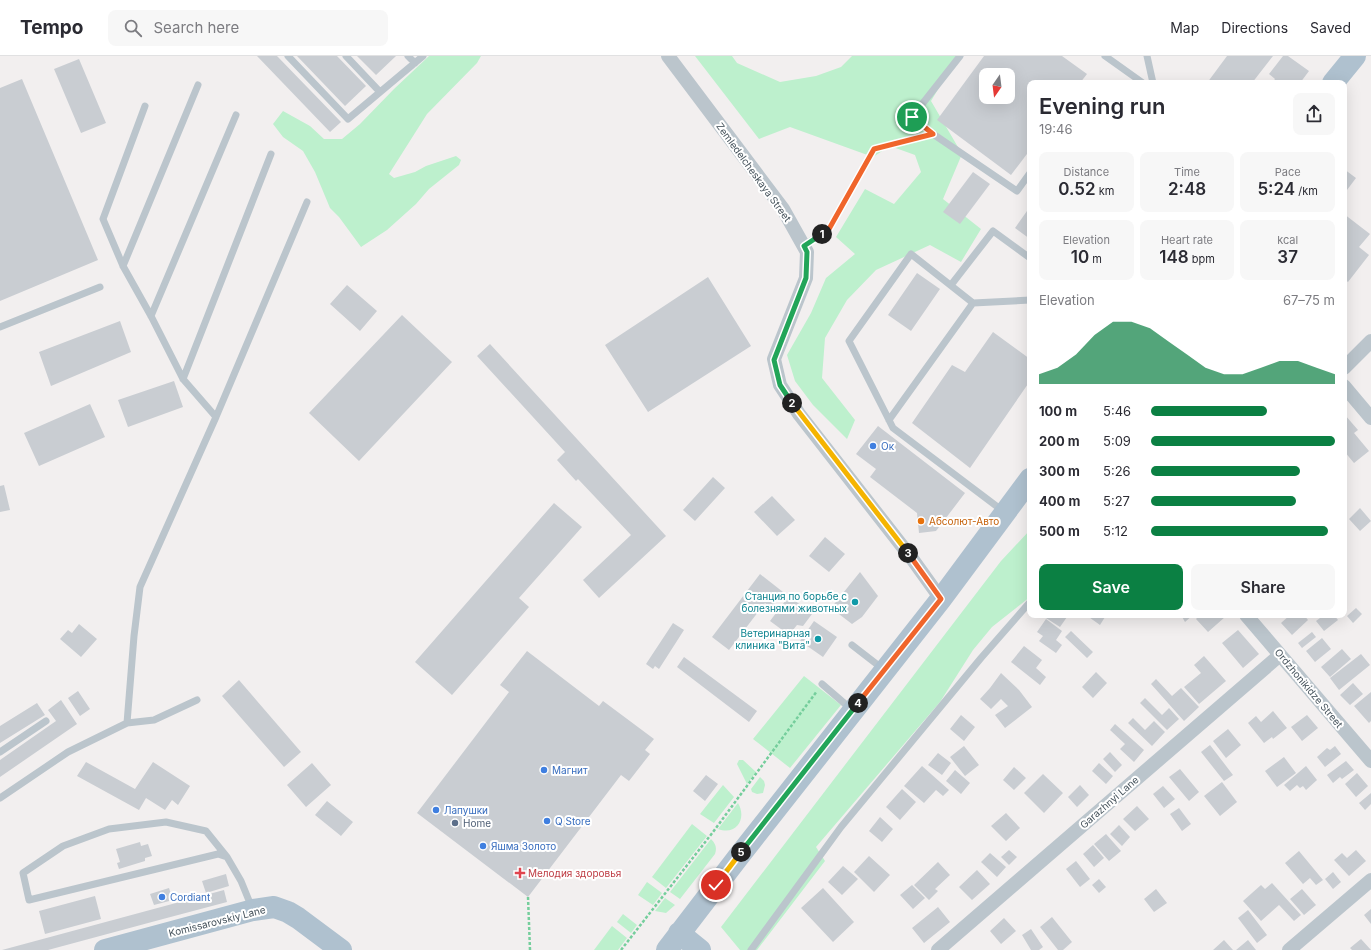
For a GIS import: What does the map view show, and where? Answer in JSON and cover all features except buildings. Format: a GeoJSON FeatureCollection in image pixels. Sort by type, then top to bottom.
{"type":"FeatureCollection","features":[{"type":"Feature","properties":{"kind":"main road"},"geometry":{"type":"LineString","coordinates":[[1335,80],[1355,56]]}},
{"type":"Feature","properties":{"kind":"main road"},"geometry":{"type":"LineString","coordinates":[[700,950],[673,942],[941,599],[1027,483]]}},
{"type":"Feature","properties":{"kind":"main road","name":"Komissarovskiy Lane"},"geometry":{"type":"LineString","coordinates":[[105,950],[253,910],[274,908],[288,912],[298,918],[341,950]]}},
{"type":"Feature","properties":{"kind":"street","name":"Zemledelcheskaya Street"},"geometry":{"type":"LineString","coordinates":[[668,56],[783,209],[807,252],[806,278],[774,360],[780,385],[799,414],[913,560],[941,599]]}},
{"type":"Feature","properties":{"kind":"street"},"geometry":{"type":"LineString","coordinates":[[1347,365],[1371,341]]}},
{"type":"Feature","properties":{"kind":"street"},"geometry":{"type":"LineString","coordinates":[[1347,390],[1371,418]]}},
{"type":"Feature","properties":{"kind":"street","name":"Ordzhonikidze Street"},"geometry":{"type":"LineString","coordinates":[[1249,618],[1371,761]]}},
{"type":"Feature","properties":{"kind":"street","name":"Garazhnyi Lane"},"geometry":{"type":"LineString","coordinates":[[938,950],[1280,654]]}},
{"type":"Feature","properties":{"kind":"street"},"geometry":{"type":"LineString","coordinates":[[1289,950],[1371,880]]}},
{"type":"Feature","properties":{"kind":"lane"},"geometry":{"type":"LineString","coordinates":[[288,56],[348,119],[423,56]]}},
{"type":"Feature","properties":{"kind":"lane"},"geometry":{"type":"LineString","coordinates":[[346,56],[380,92]]}},
{"type":"Feature","properties":{"kind":"lane"},"geometry":{"type":"LineString","coordinates":[[408,56],[415,63]]}},
{"type":"Feature","properties":{"kind":"lane"},"geometry":{"type":"LineString","coordinates":[[960,56],[912,117],[933,134],[1017,191],[1027,177]]}},
{"type":"Feature","properties":{"kind":"lane"},"geometry":{"type":"LineString","coordinates":[[1105,56],[1139,80]]}},
{"type":"Feature","properties":{"kind":"lane"},"geometry":{"type":"LineString","coordinates":[[1147,56],[1152,80]]}},
{"type":"Feature","properties":{"kind":"lane"},"geometry":{"type":"LineString","coordinates":[[123,266],[198,85]]}},
{"type":"Feature","properties":{"kind":"lane"},"geometry":{"type":"LineString","coordinates":[[145,106],[103,219],[123,266],[152,316],[183,379],[216,417]]}},
{"type":"Feature","properties":{"kind":"lane"},"geometry":{"type":"LineString","coordinates":[[152,316],[236,115]]}},
{"type":"Feature","properties":{"kind":"lane"},"geometry":{"type":"LineString","coordinates":[[804,246],[829,229],[874,149],[933,134]]}},
{"type":"Feature","properties":{"kind":"lane"},"geometry":{"type":"LineString","coordinates":[[183,379],[271,154]]}},
{"type":"Feature","properties":{"kind":"lane"},"geometry":{"type":"LineString","coordinates":[[127,723],[134,636],[140,587],[216,417],[307,202]]}},
{"type":"Feature","properties":{"kind":"lane"},"geometry":{"type":"LineString","coordinates":[[951,285],[993,231],[1027,256]]}},
{"type":"Feature","properties":{"kind":"lane"},"geometry":{"type":"LineString","coordinates":[[1006,513],[893,428],[849,341],[911,254],[973,303],[1027,300]]}},
{"type":"Feature","properties":{"kind":"lane"},"geometry":{"type":"LineString","coordinates":[[0,327],[100,287]]}},
{"type":"Feature","properties":{"kind":"lane"},"geometry":{"type":"LineString","coordinates":[[889,420],[973,303]]}},
{"type":"Feature","properties":{"kind":"lane"},"geometry":{"type":"LineString","coordinates":[[751,950],[841,827],[958,688],[981,658],[1027,605]]}},
{"type":"Feature","properties":{"kind":"lane"},"geometry":{"type":"LineString","coordinates":[[852,645],[885,670]]}},
{"type":"Feature","properties":{"kind":"lane"},"geometry":{"type":"LineString","coordinates":[[822,684],[853,711]]}},
{"type":"Feature","properties":{"kind":"lane"},"geometry":{"type":"LineString","coordinates":[[0,798],[68,752],[127,723],[154,720],[197,700]]}},
{"type":"Feature","properties":{"kind":"lane"},"geometry":{"type":"LineString","coordinates":[[0,752],[46,721]]}},
{"type":"Feature","properties":{"kind":"lane"},"geometry":{"type":"LineString","coordinates":[[227,857],[218,854],[29,900],[23,873],[63,846],[110,829],[166,822],[206,831],[227,857],[241,881],[253,910]]}},
{"type":"Feature","properties":{"kind":"path"},"geometry":{"type":"LineString","coordinates":[[621,950],[713,832],[822,684]]}},
{"type":"Feature","properties":{"kind":"path"},"geometry":{"type":"LineString","coordinates":[[528,897],[530,950]]}},
{"type":"Feature","properties":{"kind":"green space"},"geometry":{"type":"Polygon","coordinates":[[[429,56],[481,56],[477,63],[427,114],[389,174],[394,178],[415,172],[426,166],[456,156],[461,160],[459,165],[429,189],[416,204],[387,230],[361,247],[339,217],[330,208],[315,172],[303,151],[283,137],[273,124],[283,111],[310,126],[324,139],[342,139],[360,124],[429,56]]]}},
{"type":"Feature","properties":{"kind":"green space"},"geometry":{"type":"Polygon","coordinates":[[[695,56],[732,56],[737,63],[780,82],[816,76],[841,67],[852,56],[958,56],[931,101],[962,154],[943,199],[981,229],[961,262],[930,245],[876,270],[847,300],[825,338],[822,378],[855,420],[847,439],[813,405],[795,381],[787,355],[811,313],[826,278],[855,254],[836,237],[865,189],[894,204],[921,172],[915,155],[890,146],[873,157],[790,127],[759,139],[695,56]]]}},
{"type":"Feature","properties":{"kind":"green space"},"geometry":{"type":"Polygon","coordinates":[[[1027,533],[1027,599],[992,627],[973,650],[940,702],[816,847],[825,861],[757,950],[740,950],[721,927],[1001,561],[1027,533]]]}},
{"type":"Feature","properties":{"kind":"green space"},"geometry":{"type":"Polygon","coordinates":[[[804,676],[841,705],[790,768],[753,739],[804,676]]]}},
{"type":"Feature","properties":{"kind":"green space"},"geometry":{"type":"Polygon","coordinates":[[[739,760],[743,760],[756,772],[747,784],[737,764],[739,760]]]}},
{"type":"Feature","properties":{"kind":"green space"},"geometry":{"type":"Polygon","coordinates":[[[760,777],[764,781],[765,785],[763,793],[757,794],[752,792],[751,789],[760,777]]]}},
{"type":"Feature","properties":{"kind":"green space"},"geometry":{"type":"Polygon","coordinates":[[[723,785],[734,797],[714,823],[700,814],[723,785]]]}},
{"type":"Feature","properties":{"kind":"green space"},"geometry":{"type":"Polygon","coordinates":[[[738,803],[741,809],[741,820],[735,828],[725,831],[718,829],[738,803]]]}},
{"type":"Feature","properties":{"kind":"green space"},"geometry":{"type":"Polygon","coordinates":[[[692,824],[707,836],[666,888],[652,877],[692,824]]]}},
{"type":"Feature","properties":{"kind":"green space"},"geometry":{"type":"Polygon","coordinates":[[[711,839],[716,846],[715,854],[680,899],[670,892],[711,839]]]}},
{"type":"Feature","properties":{"kind":"green space"},"geometry":{"type":"Polygon","coordinates":[[[647,882],[662,893],[653,905],[638,895],[647,882]]]}},
{"type":"Feature","properties":{"kind":"green space"},"geometry":{"type":"Polygon","coordinates":[[[665,898],[675,905],[666,913],[655,911],[665,898]]]}},
{"type":"Feature","properties":{"kind":"green space"},"geometry":{"type":"Polygon","coordinates":[[[623,914],[637,925],[631,933],[617,922],[623,914]]]}},
{"type":"Feature","properties":{"kind":"green space"},"geometry":{"type":"Polygon","coordinates":[[[612,926],[627,938],[618,950],[594,950],[612,926]]]}},
{"type":"Feature","properties":{"kind":"place","name":"Ок"},"geometry":{"type":"Point","coordinates":[873,446]}},
{"type":"Feature","properties":{"kind":"place","name":"Абсолют-Авто"},"geometry":{"type":"Point","coordinates":[921,521]}},
{"type":"Feature","properties":{"kind":"place","name":"Станция по борьбе с болезнями животных"},"geometry":{"type":"Point","coordinates":[855,602]}},
{"type":"Feature","properties":{"kind":"place","name":"Ветеринарная клиника \"Вита\""},"geometry":{"type":"Point","coordinates":[818,639]}},
{"type":"Feature","properties":{"kind":"place","name":"Магнит"},"geometry":{"type":"Point","coordinates":[544,770]}},
{"type":"Feature","properties":{"kind":"place","name":"Лапушки"},"geometry":{"type":"Point","coordinates":[436,810]}},
{"type":"Feature","properties":{"kind":"place","name":"Q Store"},"geometry":{"type":"Point","coordinates":[547,821]}},
{"type":"Feature","properties":{"kind":"place","name":"Home"},"geometry":{"type":"Point","coordinates":[455,823]}},
{"type":"Feature","properties":{"kind":"place","name":"Яшма Золото"},"geometry":{"type":"Point","coordinates":[483,846]}},
{"type":"Feature","properties":{"kind":"place","name":"Мелодия здоровья"},"geometry":{"type":"Point","coordinates":[520,873]}},
{"type":"Feature","properties":{"kind":"place","name":"Cordiant"},"geometry":{"type":"Point","coordinates":[162,897]}},
{"type":"Feature","properties":{"kind":"route"},"geometry":{"type":"LineString","coordinates":[[716,885],[941,599],[913,560],[799,414],[780,385],[774,360],[806,278],[807,252],[804,246],[829,229],[874,149],[933,134],[912,117]]}}]}
